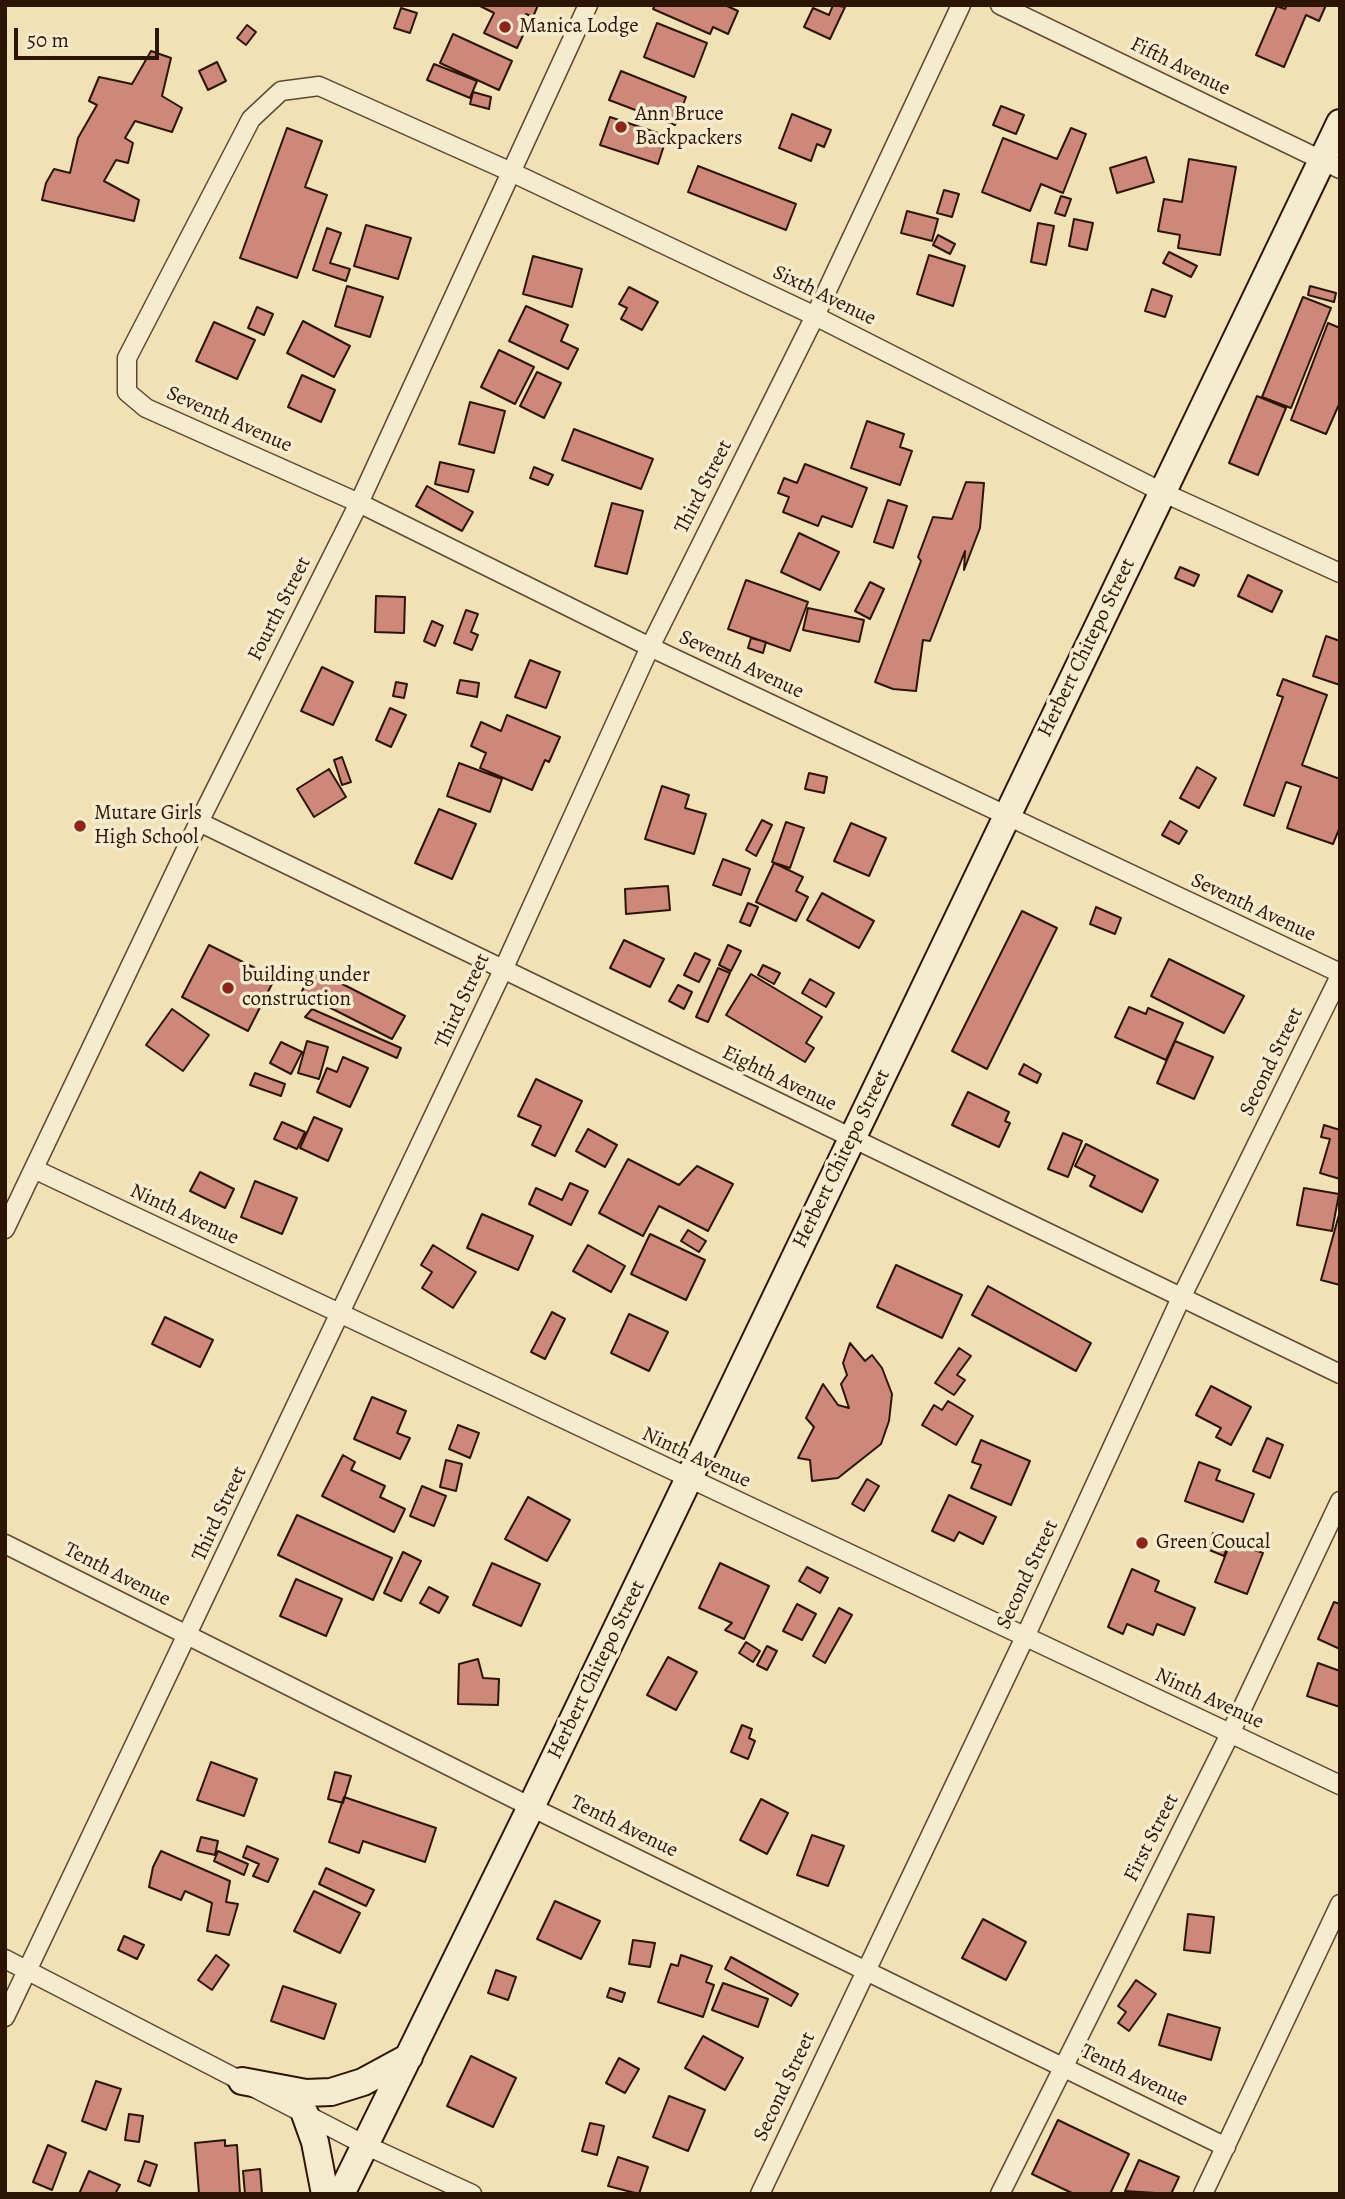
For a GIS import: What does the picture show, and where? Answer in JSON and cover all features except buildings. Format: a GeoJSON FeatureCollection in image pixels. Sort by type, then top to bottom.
{"type":"FeatureCollection","features":[{"type":"Feature","properties":{"kind":"main road","name":"Herbert Chitepo Street"},"geometry":{"type":"LineString","coordinates":[[341,2194],[531,1807],[1162,492],[1331,165],[1340,123]]}},
{"type":"Feature","properties":{"kind":"main road"},"geometry":{"type":"LineString","coordinates":[[243,2081],[306,2093],[331,2092],[363,2082],[409,2057]]}},
{"type":"Feature","properties":{"kind":"main road"},"geometry":{"type":"LineString","coordinates":[[305,2113],[315,2142],[325,2194]]}},
{"type":"Feature","properties":{"kind":"street","name":"Fourth Street"},"geometry":{"type":"LineString","coordinates":[[5,1229],[199,822],[359,503],[587,5]]}},
{"type":"Feature","properties":{"kind":"street","name":"Third Street"},"geometry":{"type":"LineString","coordinates":[[5,2017],[503,970],[650,647],[815,316],[961,5]]}},
{"type":"Feature","properties":{"kind":"street","name":"Fifth Avenue"},"geometry":{"type":"LineString","coordinates":[[1000,5],[1331,165]]}},
{"type":"Feature","properties":{"kind":"street","name":"Sixth Avenue"},"geometry":{"type":"LineString","coordinates":[[127,392],[127,358],[251,119],[281,90],[319,86],[509,171],[815,316],[1162,492],[1340,573]]}},
{"type":"Feature","properties":{"kind":"street","name":"Seventh Avenue"},"geometry":{"type":"LineString","coordinates":[[127,392],[146,408],[359,503],[650,647],[1340,975]]}},
{"type":"Feature","properties":{"kind":"street","name":"Eighth Avenue"},"geometry":{"type":"LineString","coordinates":[[199,822],[1180,1300],[1340,1374]]}},
{"type":"Feature","properties":{"kind":"street","name":"Second Street"},"geometry":{"type":"LineString","coordinates":[[760,2194],[1025,1637],[1180,1300],[1340,975]]}},
{"type":"Feature","properties":{"kind":"street","name":"Ninth Avenue"},"geometry":{"type":"LineString","coordinates":[[34,1168],[688,1480],[1340,1786]]}},
{"type":"Feature","properties":{"kind":"street","name":"First Street"},"geometry":{"type":"LineString","coordinates":[[1000,2194],[1230,1734],[1340,1500]]}},
{"type":"Feature","properties":{"kind":"street","name":"Tenth Avenue"},"geometry":{"type":"LineString","coordinates":[[5,1544],[531,1807],[1226,2147]]}},
{"type":"Feature","properties":{"kind":"street"},"geometry":{"type":"LineString","coordinates":[[1203,2194],[1340,1904]]}},
{"type":"Feature","properties":{"kind":"street"},"geometry":{"type":"LineString","coordinates":[[5,1959],[365,2145],[472,2194]]}},
{"type":"Feature","properties":{"kind":"place","name":"Manica Lodge"},"geometry":{"type":"Point","coordinates":[505,27]}},
{"type":"Feature","properties":{"kind":"place","name":"Ann Bruce Backpackers"},"geometry":{"type":"Point","coordinates":[621,127]}},
{"type":"Feature","properties":{"kind":"place","name":"Mutare Girls High School"},"geometry":{"type":"Point","coordinates":[80,826]}},
{"type":"Feature","properties":{"kind":"place","name":"building under construction"},"geometry":{"type":"Point","coordinates":[228,988]}},
{"type":"Feature","properties":{"kind":"place","name":"Green Coucal"},"geometry":{"type":"Point","coordinates":[1142,1543]}}]}
